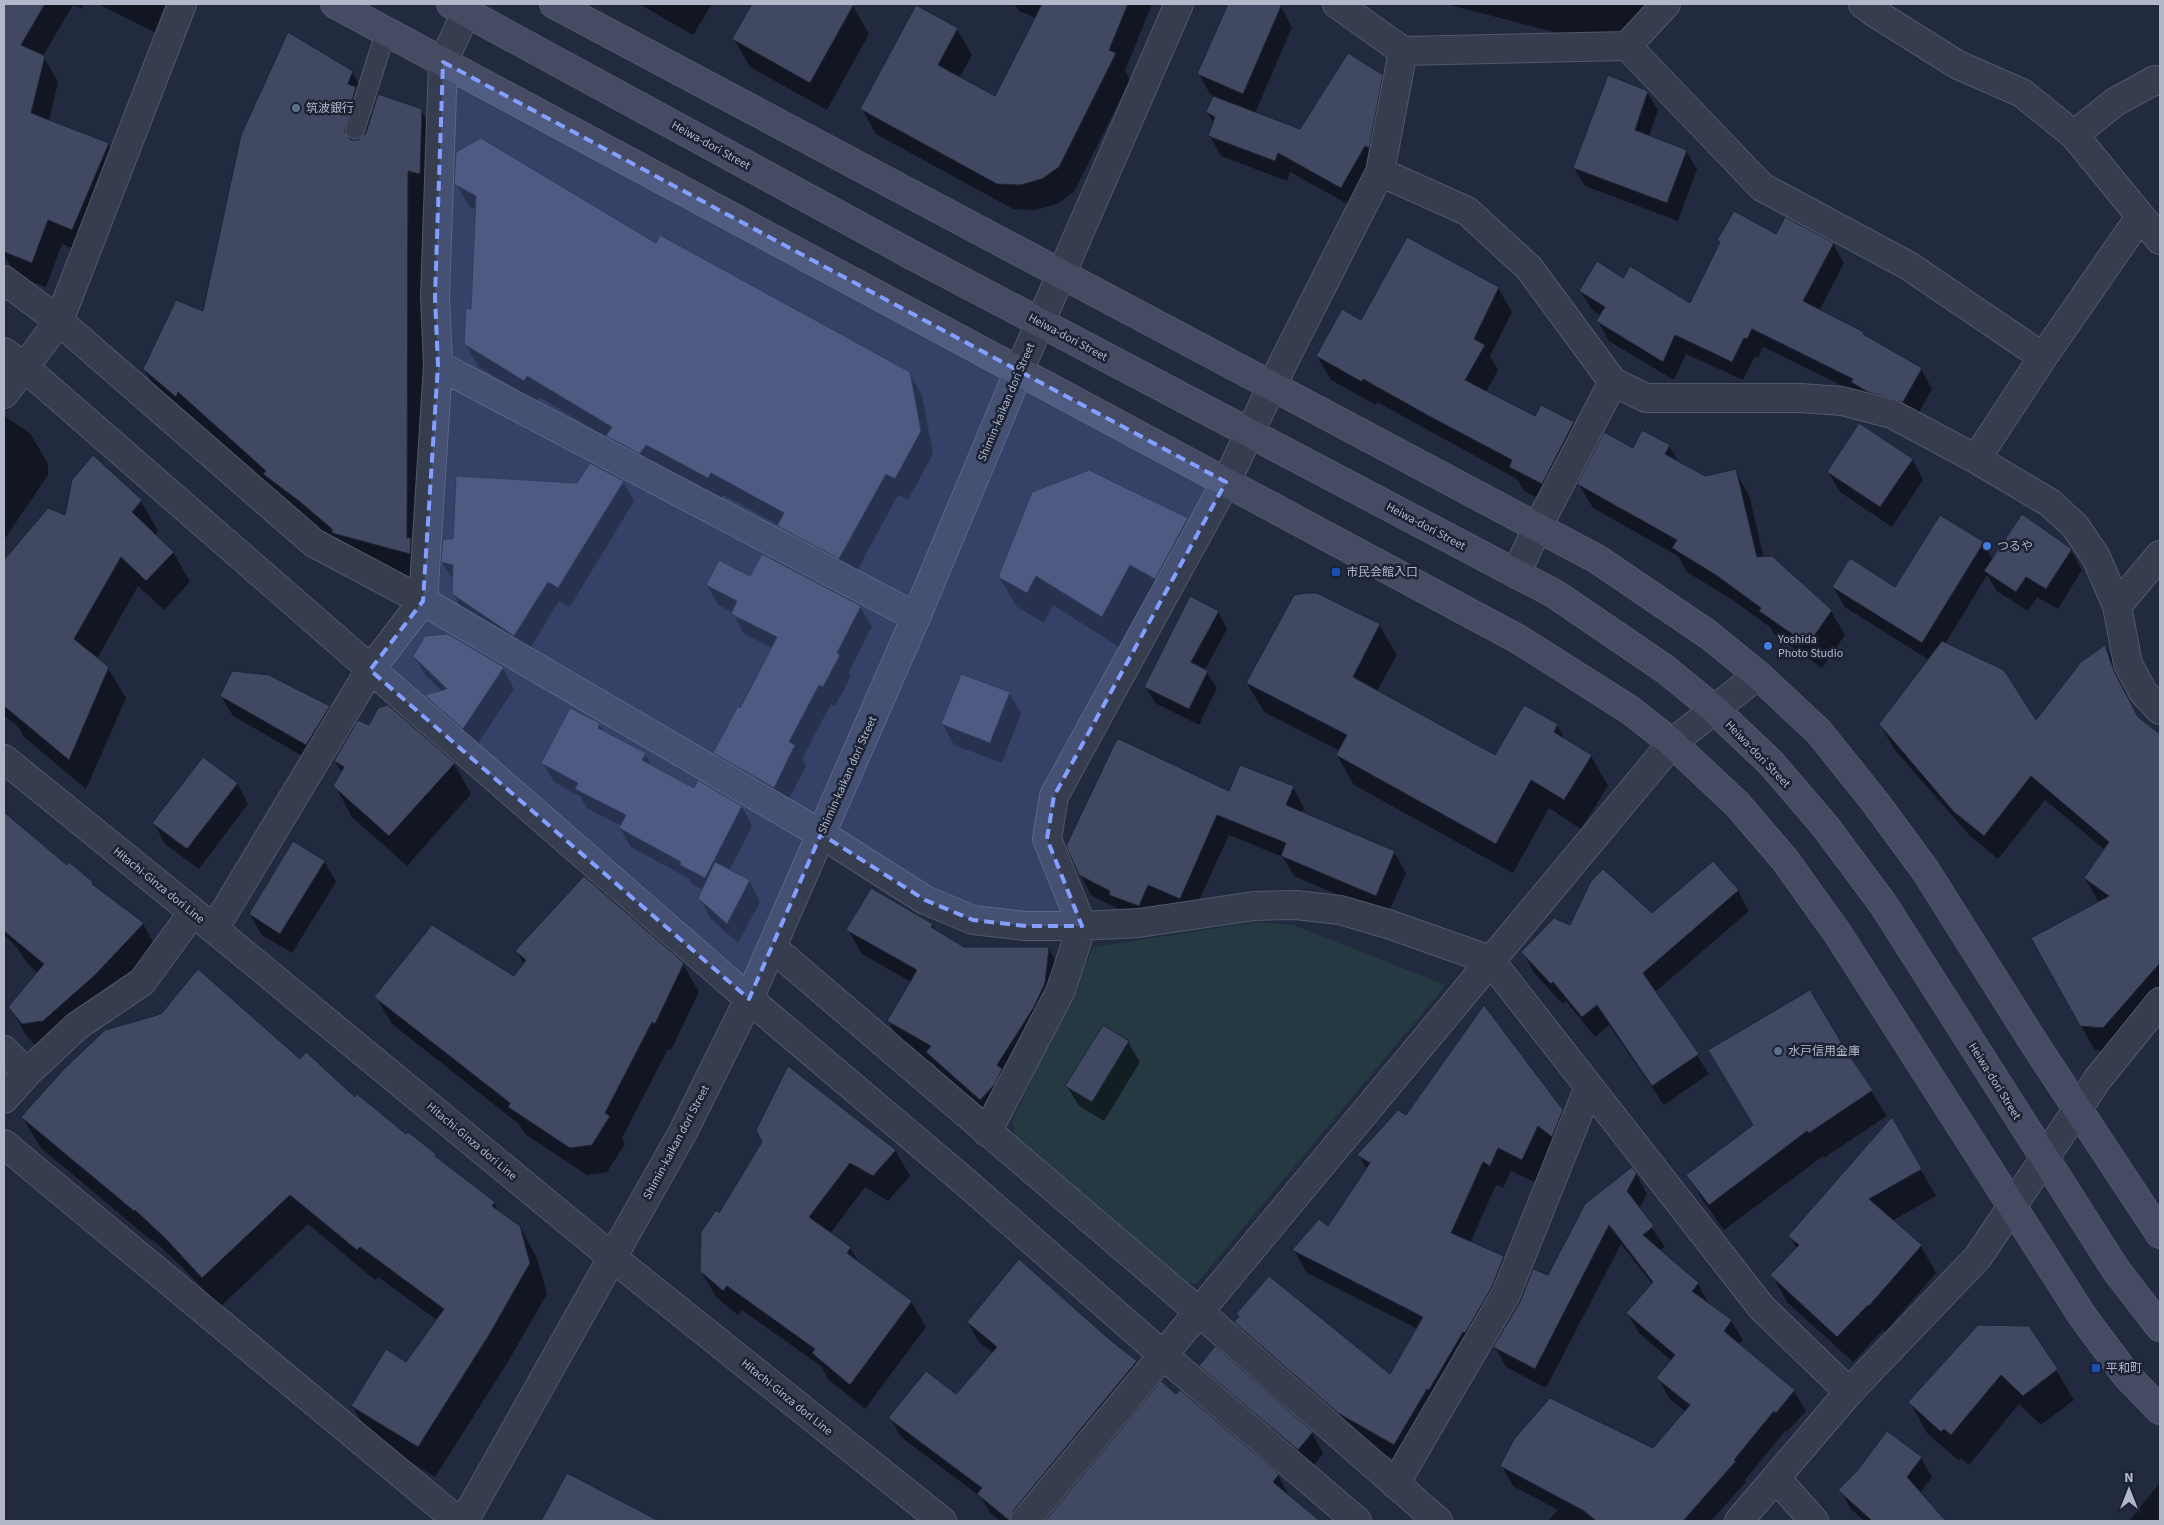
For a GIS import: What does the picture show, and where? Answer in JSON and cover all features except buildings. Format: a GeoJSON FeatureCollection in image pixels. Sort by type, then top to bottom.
{"type":"FeatureCollection","features":[{"type":"Feature","properties":{"kind":"main road"},"geometry":{"type":"LineString","coordinates":[[335,4],[1518,639],[1630,710],[1672,743],[1737,804],[1785,860],[1838,934],[2084,1317],[2127,1376],[2160,1410]]}},
{"type":"Feature","properties":{"kind":"main road"},"geometry":{"type":"LineString","coordinates":[[554,4],[1597,559],[1709,635],[1758,675],[1818,732],[1920,863],[2077,1110],[2160,1234]]}},
{"type":"Feature","properties":{"kind":"main road","name":"Heiwa-dori Street"},"geometry":{"type":"LineString","coordinates":[[462,6],[1040,322],[1554,594],[1665,669],[1714,709],[1771,763],[1825,826],[1883,904],[2116,1270],[2160,1327]]}},
{"type":"Feature","properties":{"kind":"street"},"geometry":{"type":"LineString","coordinates":[[4,394],[13,359],[59,321],[182,4]]}},
{"type":"Feature","properties":{"kind":"street","name":"Shimin-kaikan dori Street"},"geometry":{"type":"LineString","coordinates":[[464,1521],[683,1132],[749,999],[773,948],[916,617],[1018,371],[1179,4]]}},
{"type":"Feature","properties":{"kind":"street"},"geometry":{"type":"LineString","coordinates":[[1337,4],[1403,51],[1627,46],[1666,4]]}},
{"type":"Feature","properties":{"kind":"street"},"geometry":{"type":"LineString","coordinates":[[1863,4],[1958,65],[2022,93],[2074,135],[2140,218],[2160,240]]}},
{"type":"Feature","properties":{"kind":"street"},"geometry":{"type":"LineString","coordinates":[[214,929],[370,670],[423,601],[438,365],[435,297],[443,62],[462,6]]}},
{"type":"Feature","properties":{"kind":"street"},"geometry":{"type":"LineString","coordinates":[[1627,46],[1762,187],[1909,266],[2043,357]]}},
{"type":"Feature","properties":{"kind":"street"},"geometry":{"type":"LineString","coordinates":[[987,1132],[1060,992],[1082,926],[1048,840],[1054,796],[1226,482],[1272,386],[1380,172],[1403,51]]}},
{"type":"Feature","properties":{"kind":"street"},"geometry":{"type":"LineString","coordinates":[[2074,135],[2116,102],[2155,80],[2160,81]]}},
{"type":"Feature","properties":{"kind":"street"},"geometry":{"type":"LineString","coordinates":[[1380,172],[1467,211],[1528,268],[1613,382],[1646,398],[1800,398],[1842,401],[1892,414],[1976,459],[2050,503],[2075,526],[2096,557],[2117,606],[2128,664],[2143,692],[2160,710]]}},
{"type":"Feature","properties":{"kind":"street"},"geometry":{"type":"LineString","coordinates":[[1976,459],[2043,357],[2140,218]]}},
{"type":"Feature","properties":{"kind":"street"},"geometry":{"type":"LineString","coordinates":[[4,280],[59,321],[314,543],[423,601],[821,834],[925,900],[973,920],[1026,926],[1139,923],[1254,906],[1296,905],[1340,910],[1388,924],[1490,960],[1762,1308],[1850,1392]]}},
{"type":"Feature","properties":{"kind":"street"},"geometry":{"type":"LineString","coordinates":[[13,359],[749,999],[963,1180],[1164,1356],[1357,1521]]}},
{"type":"Feature","properties":{"kind":"street"},"geometry":{"type":"LineString","coordinates":[[438,365],[916,617]]}},
{"type":"Feature","properties":{"kind":"street"},"geometry":{"type":"LineString","coordinates":[[1516,574],[1537,528],[1613,382]]}},
{"type":"Feature","properties":{"kind":"street"},"geometry":{"type":"LineString","coordinates":[[2117,606],[2160,556]]}},
{"type":"Feature","properties":{"kind":"street"},"geometry":{"type":"LineString","coordinates":[[1026,1521],[1672,743],[1758,675]]}},
{"type":"Feature","properties":{"kind":"street","name":"Hitachi-Ginza dori Line"},"geometry":{"type":"LineString","coordinates":[[4,759],[214,929],[613,1258],[942,1521]]}},
{"type":"Feature","properties":{"kind":"street"},"geometry":{"type":"LineString","coordinates":[[4,1099],[27,1073],[77,1026],[142,982],[193,912]]}},
{"type":"Feature","properties":{"kind":"street"},"geometry":{"type":"LineString","coordinates":[[773,948],[1199,1312],[1438,1521]]}},
{"type":"Feature","properties":{"kind":"street"},"geometry":{"type":"LineString","coordinates":[[1739,1521],[1850,1392],[1978,1257],[2011,1205],[2097,1080],[2160,1002]]}},
{"type":"Feature","properties":{"kind":"street"},"geometry":{"type":"LineString","coordinates":[[4,1050],[27,1073]]}},
{"type":"Feature","properties":{"kind":"street"},"geometry":{"type":"LineString","coordinates":[[1395,1484],[1506,1294],[1589,1087]]}},
{"type":"Feature","properties":{"kind":"street"},"geometry":{"type":"LineString","coordinates":[[4,1144],[458,1521]]}},
{"type":"Feature","properties":{"kind":"street"},"geometry":{"type":"LineString","coordinates":[[1776,1478],[1814,1521]]}},
{"type":"Feature","properties":{"kind":"lane"},"geometry":{"type":"LineString","coordinates":[[355,129],[386,31]]}},
{"type":"Feature","properties":{"kind":"highlighted area"},"geometry":{"type":"Polygon","coordinates":[[[443,62],[1226,482],[1054,796],[1047,839],[1082,926],[1026,926],[973,920],[925,900],[821,834],[749,999],[370,670],[423,601],[438,365],[435,297],[443,62]]]}},
{"type":"Feature","properties":{"kind":"shaded area"},"geometry":{"type":"Polygon","coordinates":[[[1255,922],[1293,925],[1446,985],[1197,1283],[1176,1284],[1018,1146],[1012,1122],[1093,947],[1255,922]]]}},
{"type":"Feature","properties":{"kind":"place","name":"筑波銀行"},"geometry":{"type":"Point","coordinates":[296,108]}},
{"type":"Feature","properties":{"kind":"place","name":"つるや"},"geometry":{"type":"Point","coordinates":[1987,546]}},
{"type":"Feature","properties":{"kind":"place","name":"市民会館入口"},"geometry":{"type":"Point","coordinates":[1336,572]}},
{"type":"Feature","properties":{"kind":"place","name":"Yoshida Photo Studio"},"geometry":{"type":"Point","coordinates":[1768,646]}},
{"type":"Feature","properties":{"kind":"place","name":"水戸信用金庫"},"geometry":{"type":"Point","coordinates":[1778,1051]}},
{"type":"Feature","properties":{"kind":"place","name":"平和町"},"geometry":{"type":"Point","coordinates":[2096,1368]}}]}
